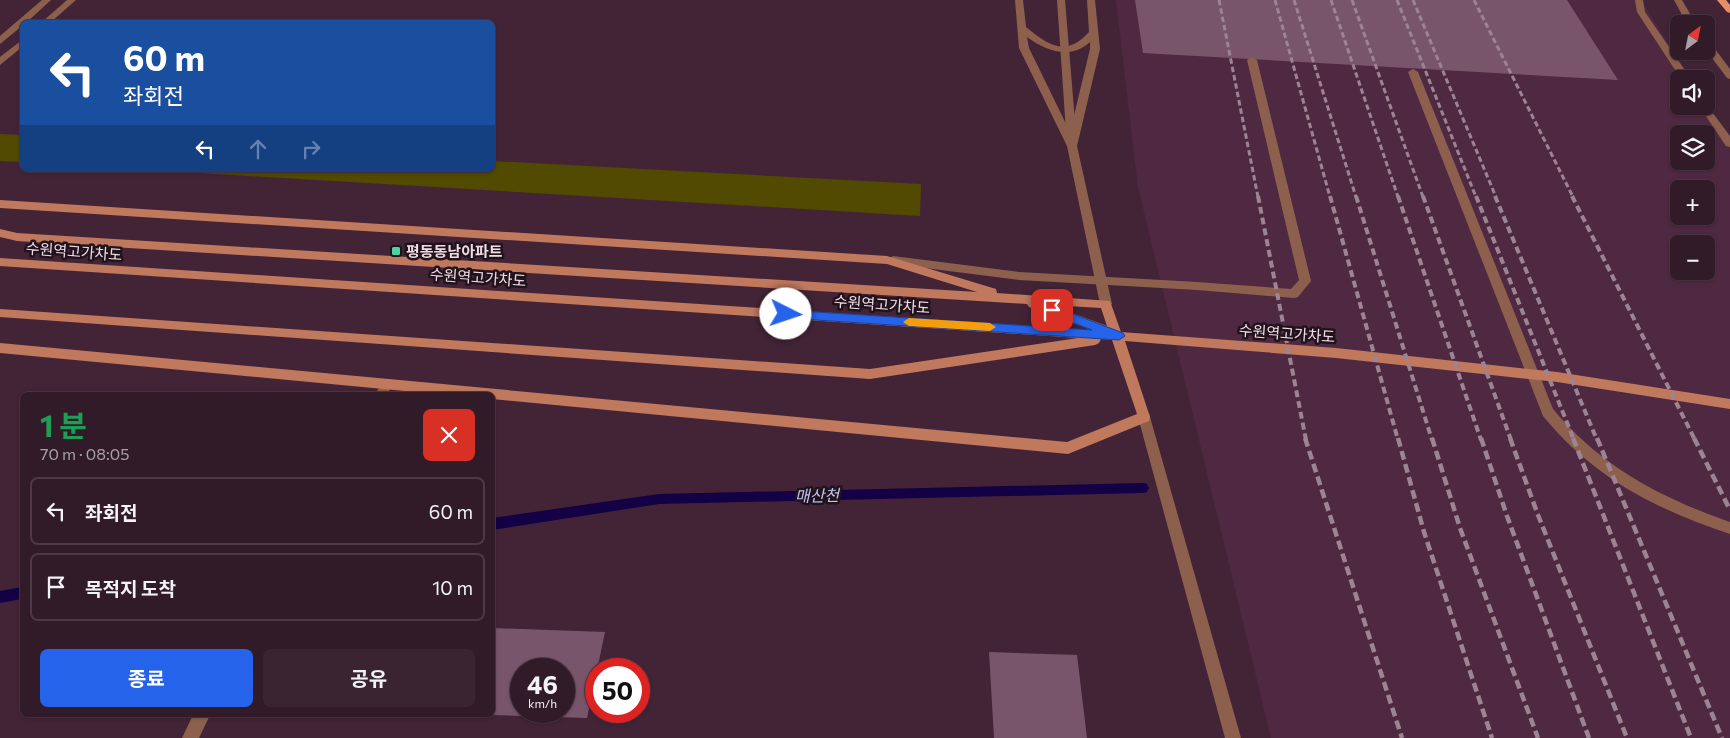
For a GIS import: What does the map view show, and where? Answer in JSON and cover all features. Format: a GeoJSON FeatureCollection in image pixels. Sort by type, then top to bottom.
{"type":"FeatureCollection","features":[{"type":"Feature","properties":{"kind":"main road"},"geometry":{"type":"LineString","coordinates":[[1722,0],[1730,10]]}},
{"type":"Feature","properties":{"kind":"main road"},"geometry":{"type":"LineString","coordinates":[[0,204],[887,260],[1070,316],[1119,336]]}},
{"type":"Feature","properties":{"kind":"main road"},"geometry":{"type":"LineString","coordinates":[[0,233],[17,237],[1106,304],[1144,417],[1068,448],[495,399]]}},
{"type":"Feature","properties":{"kind":"main road","name":"수원역고가차도"},"geometry":{"type":"LineString","coordinates":[[0,262],[1119,336],[1336,353],[1557,377],[1730,404]]}},
{"type":"Feature","properties":{"kind":"main road"},"geometry":{"type":"LineString","coordinates":[[0,313],[870,374],[1119,336]]}},
{"type":"Feature","properties":{"kind":"main road"},"geometry":{"type":"LineString","coordinates":[[0,348],[408,392]]}},
{"type":"Feature","properties":{"kind":"street"},"geometry":{"type":"LineString","coordinates":[[48,20],[72,0]]}},
{"type":"Feature","properties":{"kind":"street"},"geometry":{"type":"LineString","coordinates":[[1019,0],[1024,48],[1072,146]]}},
{"type":"Feature","properties":{"kind":"street"},"geometry":{"type":"LineString","coordinates":[[1061,0],[1072,146],[1106,304]]}},
{"type":"Feature","properties":{"kind":"street"},"geometry":{"type":"LineString","coordinates":[[1072,146],[1095,49],[1090,0]]}},
{"type":"Feature","properties":{"kind":"street"},"geometry":{"type":"LineString","coordinates":[[1639,0],[1641,12],[1680,70]]}},
{"type":"Feature","properties":{"kind":"street"},"geometry":{"type":"LineString","coordinates":[[1678,0],[1687,15]]}},
{"type":"Feature","properties":{"kind":"street"},"geometry":{"type":"LineString","coordinates":[[23,20],[45,1]]}},
{"type":"Feature","properties":{"kind":"street"},"geometry":{"type":"LineString","coordinates":[[0,40],[20,23]]}},
{"type":"Feature","properties":{"kind":"street"},"geometry":{"type":"LineString","coordinates":[[1022,28],[1039,42],[1057,49],[1075,48],[1093,33]]}},
{"type":"Feature","properties":{"kind":"street"},"geometry":{"type":"LineString","coordinates":[[0,62],[20,45]]}},
{"type":"Feature","properties":{"kind":"street"},"geometry":{"type":"LineString","coordinates":[[1715,55],[1730,76]]}},
{"type":"Feature","properties":{"kind":"street"},"geometry":{"type":"LineString","coordinates":[[887,260],[1019,276],[1197,286],[1294,294],[1305,281],[1252,60]]}},
{"type":"Feature","properties":{"kind":"street"},"geometry":{"type":"LineString","coordinates":[[1413,72],[1548,412],[1562,431],[1591,457],[1633,485],[1672,507],[1730,528]]}},
{"type":"Feature","properties":{"kind":"street"},"geometry":{"type":"LineString","coordinates":[[1710,115],[1730,144]]}},
{"type":"Feature","properties":{"kind":"street"},"geometry":{"type":"LineString","coordinates":[[1144,417],[1233,738]]}},
{"type":"Feature","properties":{"kind":"street"},"geometry":{"type":"LineString","coordinates":[[190,738],[201,717]]}},
{"type":"Feature","properties":{"kind":"shaded area"},"geometry":{"type":"Polygon","coordinates":[[[1116,0],[1641,0],[1670,47],[1670,60],[1678,60],[1684,70],[1670,70],[1670,115],[1712,115],[1730,144],[1730,738],[1271,738],[1138,187],[1116,0]]]}},
{"type":"Feature","properties":{"kind":"shaded area"},"geometry":{"type":"Polygon","coordinates":[[[0,134],[20,135],[20,162],[0,161],[0,134]]]}},
{"type":"Feature","properties":{"kind":"shaded area"},"geometry":{"type":"Polygon","coordinates":[[[495,161],[921,184],[920,216],[183,172],[495,172],[495,161]]]}},
{"type":"Feature","properties":{"kind":"building"},"geometry":{"type":"Polygon","coordinates":[[[1135,0],[1567,0],[1618,80],[1143,53],[1135,0]]]}},
{"type":"Feature","properties":{"kind":"building"},"geometry":{"type":"Polygon","coordinates":[[[495,628],[605,632],[600,658],[585,658],[585,718],[575,718],[575,658],[510,658],[510,716],[495,715],[495,628]]]}},
{"type":"Feature","properties":{"kind":"building"},"geometry":{"type":"Polygon","coordinates":[[[989,652],[1077,655],[1087,738],[994,738],[989,652]]]}},
{"type":"Feature","properties":{"kind":"waterway","name":"매산천"},"geometry":{"type":"LineString","coordinates":[[495,524],[659,499],[1143,488]]}},
{"type":"Feature","properties":{"kind":"waterway","name":"매산천"},"geometry":{"type":"LineString","coordinates":[[0,597],[20,593]]}},
{"type":"Feature","properties":{"kind":"railway"},"geometry":{"type":"LineString","coordinates":[[1219,0],[1258,197]]}},
{"type":"Feature","properties":{"kind":"railway"},"geometry":{"type":"LineString","coordinates":[[1275,0],[1330,197]]}},
{"type":"Feature","properties":{"kind":"railway"},"geometry":{"type":"LineString","coordinates":[[1294,0],[1356,197]]}},
{"type":"Feature","properties":{"kind":"railway"},"geometry":{"type":"LineString","coordinates":[[1331,0],[1398,197]]}},
{"type":"Feature","properties":{"kind":"railway"},"geometry":{"type":"LineString","coordinates":[[1352,0],[1423,197]]}},
{"type":"Feature","properties":{"kind":"railway"},"geometry":{"type":"LineString","coordinates":[[1397,0],[1476,197]]}},
{"type":"Feature","properties":{"kind":"railway"},"geometry":{"type":"LineString","coordinates":[[1413,0],[1496,197]]}},
{"type":"Feature","properties":{"kind":"railway"},"geometry":{"type":"LineString","coordinates":[[1474,0],[1573,197]]}},
{"type":"Feature","properties":{"kind":"railway"},"geometry":{"type":"LineString","coordinates":[[1258,196],[1306,440]]}},
{"type":"Feature","properties":{"kind":"railway"},"geometry":{"type":"LineString","coordinates":[[1330,196],[1398,440]]}},
{"type":"Feature","properties":{"kind":"railway"},"geometry":{"type":"LineString","coordinates":[[1356,196],[1432,440]]}},
{"type":"Feature","properties":{"kind":"railway"},"geometry":{"type":"LineString","coordinates":[[1398,196],[1481,440]]}},
{"type":"Feature","properties":{"kind":"railway"},"geometry":{"type":"LineString","coordinates":[[1423,196],[1511,440]]}},
{"type":"Feature","properties":{"kind":"railway"},"geometry":{"type":"LineString","coordinates":[[1476,196],[1574,440]]}},
{"type":"Feature","properties":{"kind":"railway"},"geometry":{"type":"LineString","coordinates":[[1495,196],[1597,440]]}},
{"type":"Feature","properties":{"kind":"railway"},"geometry":{"type":"LineString","coordinates":[[1572,196],[1695,440]]}},
{"type":"Feature","properties":{"kind":"railway"},"geometry":{"type":"LineString","coordinates":[[1305,438],[1402,738]]}},
{"type":"Feature","properties":{"kind":"railway"},"geometry":{"type":"LineString","coordinates":[[1398,438],[1424,532],[1492,738]]}},
{"type":"Feature","properties":{"kind":"railway"},"geometry":{"type":"LineString","coordinates":[[1432,438],[1460,528],[1538,738]]}},
{"type":"Feature","properties":{"kind":"railway"},"geometry":{"type":"LineString","coordinates":[[1481,438],[1507,516],[1589,738]]}},
{"type":"Feature","properties":{"kind":"railway"},"geometry":{"type":"LineString","coordinates":[[1510,438],[1538,515],[1627,738]]}},
{"type":"Feature","properties":{"kind":"railway"},"geometry":{"type":"LineString","coordinates":[[1573,438],[1691,738]]}},
{"type":"Feature","properties":{"kind":"railway"},"geometry":{"type":"LineString","coordinates":[[1597,438],[1722,738]]}},
{"type":"Feature","properties":{"kind":"railway"},"geometry":{"type":"LineString","coordinates":[[1695,440],[1730,510]]}},
{"type":"Feature","properties":{"kind":"slow traffic"},"geometry":{"type":"LineString","coordinates":[[909,322],[990,327]]}},
{"type":"Feature","properties":{"kind":"place","name":"평동동남아파트"},"geometry":{"type":"Point","coordinates":[396,251]}},
{"type":"Feature","properties":{"kind":"route"},"geometry":{"type":"LineString","coordinates":[[786,314],[1119,336],[1052,310]]}}]}
